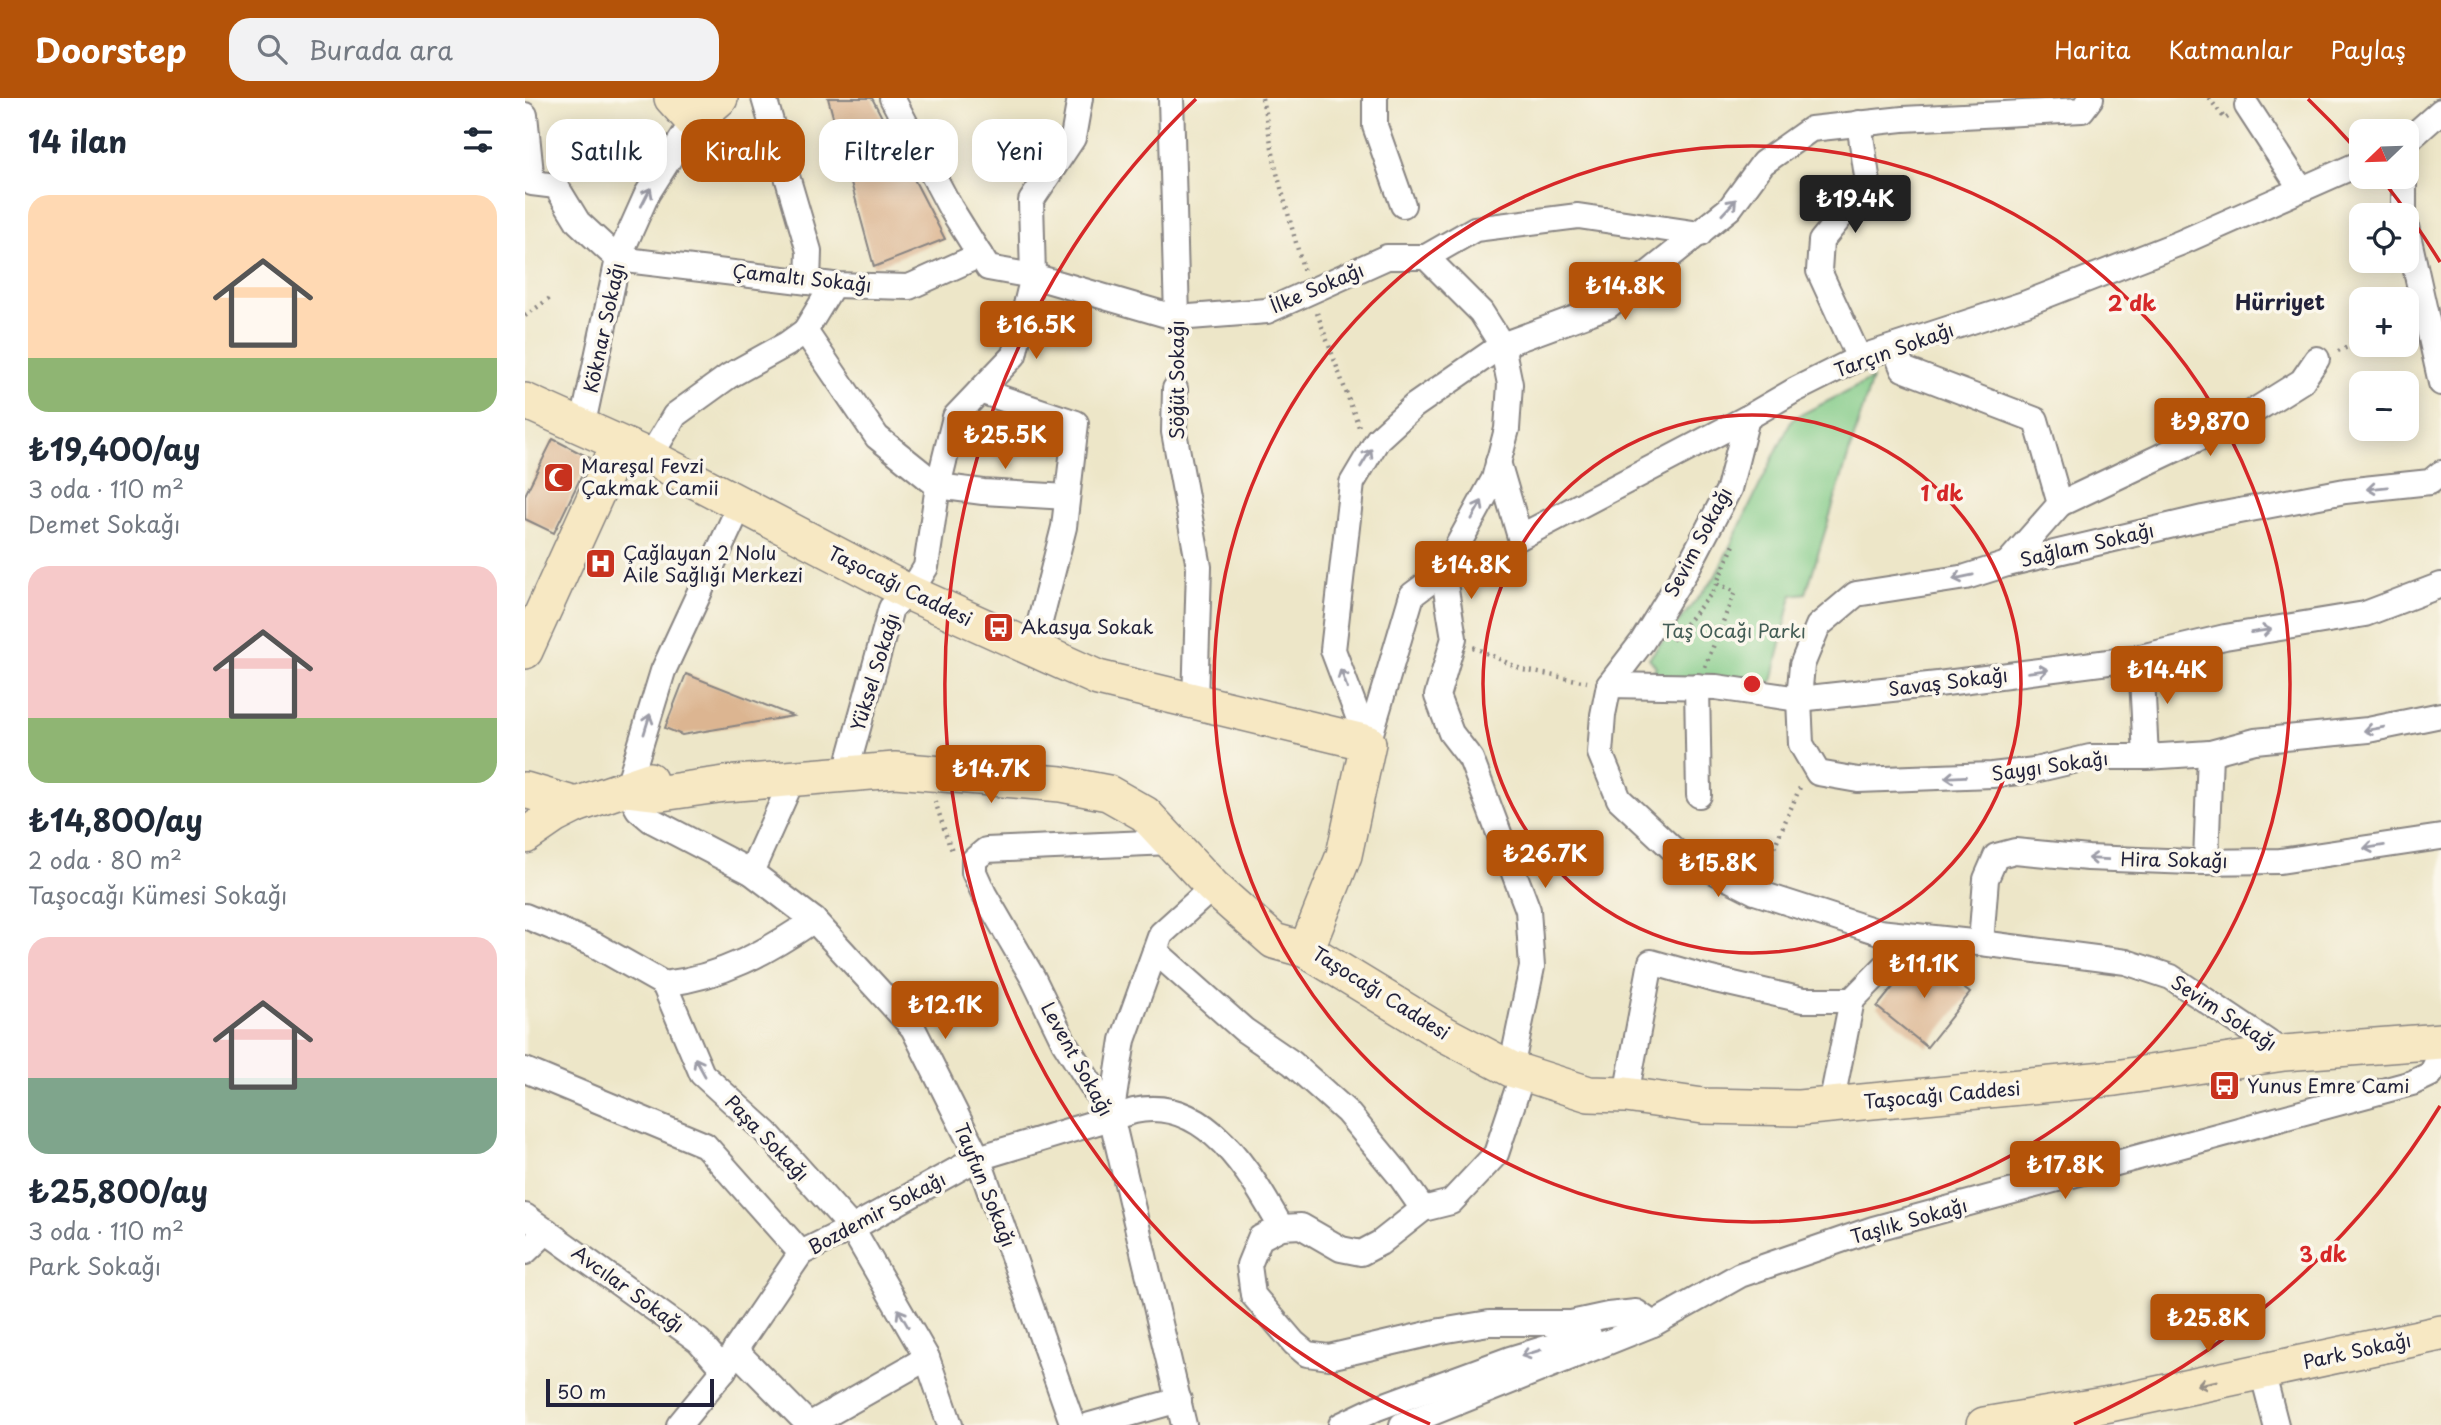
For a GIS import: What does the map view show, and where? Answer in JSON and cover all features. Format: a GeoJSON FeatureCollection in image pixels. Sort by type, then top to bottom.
{"type":"FeatureCollection","features":[{"type":"Feature","properties":{"kind":"main road"},"geometry":{"type":"LineString","coordinates":[[682,109],[720,98]]}},
{"type":"Feature","properties":{"kind":"main road","name":"Taşocağı Caddesi"},"geometry":{"type":"LineString","coordinates":[[525,401],[634,451],[910,593],[1098,678],[1368,743],[1344,855],[1306,950],[1439,1031],[1517,1071],[1589,1094],[1626,1095],[1703,1106],[1799,1108],[2115,1078],[2284,1053],[2441,1041]]}},
{"type":"Feature","properties":{"kind":"main road"},"geometry":{"type":"LineString","coordinates":[[525,651],[634,451]]}},
{"type":"Feature","properties":{"kind":"main road"},"geometry":{"type":"LineString","coordinates":[[525,836],[576,805],[662,775],[740,764],[905,753],[1072,767],[1119,776],[1156,797],[1224,870],[1290,928],[1306,950]]}},
{"type":"Feature","properties":{"kind":"main road"},"geometry":{"type":"LineString","coordinates":[[627,789],[661,793],[895,769],[1061,784],[1108,793],[1145,814],[1213,887],[1274,941],[1306,950]]}},
{"type":"Feature","properties":{"kind":"main road"},"geometry":{"type":"LineString","coordinates":[[525,790],[576,805]]}},
{"type":"Feature","properties":{"kind":"main road","name":"Park Sokağı"},"geometry":{"type":"LineString","coordinates":[[1985,1425],[2110,1404],[2441,1333]]}},
{"type":"Feature","properties":{"kind":"street"},"geometry":{"type":"LineString","coordinates":[[764,98],[809,251],[808,282]]}},
{"type":"Feature","properties":{"kind":"street","name":"İlke Sokağı"},"geometry":{"type":"LineString","coordinates":[[892,98],[950,206],[988,268],[1033,276],[1177,318],[1267,311],[1387,257],[1426,257]]}},
{"type":"Feature","properties":{"kind":"street","name":"Yüksel Sokağı"},"geometry":{"type":"LineString","coordinates":[[850,757],[891,608],[910,593],[926,567],[939,486],[955,417],[1014,355],[1033,276],[1031,201],[1073,138],[1080,98]]}},
{"type":"Feature","properties":{"kind":"street","name":"Söğüt Sokağı"},"geometry":{"type":"LineString","coordinates":[[1171,98],[1177,318]]}},
{"type":"Feature","properties":{"kind":"street"},"geometry":{"type":"LineString","coordinates":[[1375,98],[1375,126],[1403,205]]}},
{"type":"Feature","properties":{"kind":"street"},"geometry":{"type":"LineString","coordinates":[[1368,743],[1333,650],[1352,483],[1378,439],[1387,430],[1414,406],[1502,345],[1608,306],[1730,208],[1763,163],[1811,129],[1903,119],[2082,110],[2091,98]]}},
{"type":"Feature","properties":{"kind":"street"},"geometry":{"type":"LineString","coordinates":[[2247,106],[2301,189]]}},
{"type":"Feature","properties":{"kind":"street","name":"Köknar Sokağı"},"geometry":{"type":"LineString","coordinates":[[582,428],[618,259],[682,109]]}},
{"type":"Feature","properties":{"kind":"street"},"geometry":{"type":"LineString","coordinates":[[2419,130],[2441,111]]}},
{"type":"Feature","properties":{"kind":"street"},"geometry":{"type":"LineString","coordinates":[[525,115],[532,183],[556,186],[578,222],[618,259]]}},
{"type":"Feature","properties":{"kind":"street"},"geometry":{"type":"LineString","coordinates":[[1859,123],[1868,183],[1821,241],[1819,271],[1859,358]]}},
{"type":"Feature","properties":{"kind":"street","name":"Tarçın Sokağı"},"geometry":{"type":"LineString","coordinates":[[1520,537],[1859,358],[2024,304],[2179,243],[2349,168]]}},
{"type":"Feature","properties":{"kind":"street"},"geometry":{"type":"LineString","coordinates":[[1368,743],[1412,595],[1443,572],[1494,480],[1507,429],[1510,384],[1502,345],[1481,312],[1426,257],[1475,229],[1578,216],[1700,234]]}},
{"type":"Feature","properties":{"kind":"street","name":"Çamaltı Sokağı"},"geometry":{"type":"LineString","coordinates":[[618,259],[833,285],[909,287],[980,255]]}},
{"type":"Feature","properties":{"kind":"street"},"geometry":{"type":"LineString","coordinates":[[2416,273],[2441,383]]}},
{"type":"Feature","properties":{"kind":"street"},"geometry":{"type":"LineString","coordinates":[[634,451],[675,415],[729,376],[805,331],[833,285]]}},
{"type":"Feature","properties":{"kind":"street"},"geometry":{"type":"LineString","coordinates":[[805,331],[877,436],[939,486],[983,492],[1067,497]]}},
{"type":"Feature","properties":{"kind":"street"},"geometry":{"type":"LineString","coordinates":[[1894,347],[1903,369],[2036,420],[2060,504]]}},
{"type":"Feature","properties":{"kind":"street"},"geometry":{"type":"LineString","coordinates":[[2007,564],[2060,504],[2246,416],[2302,381],[2317,359]]}},
{"type":"Feature","properties":{"kind":"street","name":"Söğüt Sokağı"},"geometry":{"type":"LineString","coordinates":[[1175,389],[1174,432],[1199,567],[1195,702]]}},
{"type":"Feature","properties":{"kind":"street"},"geometry":{"type":"LineString","coordinates":[[980,391],[1076,423],[1064,527],[1033,649]]}},
{"type":"Feature","properties":{"kind":"street","name":"Sevim Sokağı"},"geometry":{"type":"LineString","coordinates":[[1747,418],[1729,489],[1687,569],[1642,642],[1609,685],[1600,753],[1619,799],[1676,852],[1755,891],[1879,932],[2126,962],[2171,976],[2284,1053]]}},
{"type":"Feature","properties":{"kind":"street"},"geometry":{"type":"LineString","coordinates":[[1499,462],[1520,537]]}},
{"type":"Feature","properties":{"kind":"street","name":"Sağlam Sokağı"},"geometry":{"type":"LineString","coordinates":[[1800,699],[1802,666],[1818,626],[1856,594],[1966,577],[2007,564],[2203,517],[2345,491],[2437,483]]}},
{"type":"Feature","properties":{"kind":"street"},"geometry":{"type":"LineString","coordinates":[[627,789],[663,671],[740,505]]}},
{"type":"Feature","properties":{"kind":"street"},"geometry":{"type":"LineString","coordinates":[[1443,572],[1454,638],[1437,696],[1451,733],[1471,759],[1528,910],[1532,967],[1517,1071],[1496,1154],[1451,1202],[1423,1209],[1380,1243],[1361,1253],[1341,1249],[1301,1226],[1281,1227],[1260,1238],[1249,1265],[1253,1295],[1294,1343],[1307,1354],[1329,1357],[1441,1331],[1489,1323],[1571,1323],[1636,1312],[1653,1324]]}},
{"type":"Feature","properties":{"kind":"street","name":"Savaş Sokağı"},"geometry":{"type":"LineString","coordinates":[[1609,685],[1697,686],[1800,699],[1938,684],[2141,657],[2225,637],[2365,614],[2441,585]]}},
{"type":"Feature","properties":{"kind":"street"},"geometry":{"type":"LineString","coordinates":[[2141,657],[2146,757]]}},
{"type":"Feature","properties":{"kind":"street"},"geometry":{"type":"LineString","coordinates":[[1697,686],[1699,795]]}},
{"type":"Feature","properties":{"kind":"street"},"geometry":{"type":"LineString","coordinates":[[1800,699],[1801,744],[1812,761]]}},
{"type":"Feature","properties":{"kind":"street","name":"Saygı Sokağı"},"geometry":{"type":"LineString","coordinates":[[1812,761],[1818,773],[1858,780],[1992,775],[2035,770],[2090,757],[2210,753],[2255,741],[2368,730],[2441,715]]}},
{"type":"Feature","properties":{"kind":"street"},"geometry":{"type":"LineString","coordinates":[[2206,862],[2210,753]]}},
{"type":"Feature","properties":{"kind":"street"},"geometry":{"type":"LineString","coordinates":[[751,872],[793,778]]}},
{"type":"Feature","properties":{"kind":"street","name":"Tayfun Sokağı"},"geometry":{"type":"LineString","coordinates":[[627,789],[638,808],[651,820],[751,872],[814,920],[913,1028],[978,1158],[1073,1425]]}},
{"type":"Feature","properties":{"kind":"street","name":"Hira Sokağı"},"geometry":{"type":"LineString","coordinates":[[1981,943],[1986,879],[1996,856],[2015,850],[2088,858],[2206,862],[2280,861],[2441,836]]}},
{"type":"Feature","properties":{"kind":"street","name":"Levent Sokağı"},"geometry":{"type":"LineString","coordinates":[[1171,842],[986,850],[974,860],[974,872],[1033,978],[1064,1042],[1111,1116],[1184,1425]]}},
{"type":"Feature","properties":{"kind":"street"},"geometry":{"type":"LineString","coordinates":[[1111,1116],[1123,1040],[1161,934],[1213,887]]}},
{"type":"Feature","properties":{"kind":"street"},"geometry":{"type":"LineString","coordinates":[[525,916],[595,945],[664,984],[696,979],[731,969],[764,952],[814,920]]}},
{"type":"Feature","properties":{"kind":"street"},"geometry":{"type":"LineString","coordinates":[[1831,1105],[1851,1000],[1915,936]]}},
{"type":"Feature","properties":{"kind":"street"},"geometry":{"type":"LineString","coordinates":[[1155,951],[1244,1030],[1292,1063],[1347,1112],[1400,1176],[1423,1209]]}},
{"type":"Feature","properties":{"kind":"street"},"geometry":{"type":"LineString","coordinates":[[1626,1095],[1651,962],[1803,1000],[1851,1000]]}},
{"type":"Feature","properties":{"kind":"street","name":"Paşa Sokağı"},"geometry":{"type":"LineString","coordinates":[[664,984],[702,1074],[767,1133],[852,1228],[927,1358],[950,1425]]}},
{"type":"Feature","properties":{"kind":"street","name":"Taşlık Sokağı"},"geometry":{"type":"LineString","coordinates":[[1402,1425],[1653,1324],[1740,1275],[1849,1238],[2412,1083],[2431,1074],[2441,1054]]}},
{"type":"Feature","properties":{"kind":"street"},"geometry":{"type":"LineString","coordinates":[[525,1070],[705,1145],[801,1253]]}},
{"type":"Feature","properties":{"kind":"street","name":"Bozdemir Sokağı"},"geometry":{"type":"LineString","coordinates":[[679,1425],[730,1360],[801,1253],[978,1158],[1111,1116],[1151,1107],[1178,1113],[1205,1127],[1237,1157],[1281,1227]]}},
{"type":"Feature","properties":{"kind":"street","name":"Avcılar Sokağı"},"geometry":{"type":"LineString","coordinates":[[525,1216],[699,1341],[730,1360],[809,1425]]}},
{"type":"Feature","properties":{"kind":"street"},"geometry":{"type":"LineString","coordinates":[[525,1252],[547,1231]]}},
{"type":"Feature","properties":{"kind":"street","name":"Taşlık Sokağı"},"geometry":{"type":"LineString","coordinates":[[1341,1425],[1377,1408],[1521,1355],[1591,1334],[1621,1337]]}},
{"type":"Feature","properties":{"kind":"street"},"geometry":{"type":"LineString","coordinates":[[809,1425],[927,1358]]}},
{"type":"Feature","properties":{"kind":"street"},"geometry":{"type":"LineString","coordinates":[[2262,1371],[2276,1425]]}},
{"type":"Feature","properties":{"kind":"street"},"geometry":{"type":"LineString","coordinates":[[1090,1425],[1179,1399]]}},
{"type":"Feature","properties":{"kind":"path"},"geometry":{"type":"LineString","coordinates":[[525,316],[550,298]]}},
{"type":"Feature","properties":{"kind":"path","name":"Söğüt Sokağı"},"geometry":{"type":"LineString","coordinates":[[1175,389],[1177,318]]}},
{"type":"Feature","properties":{"kind":"path"},"geometry":{"type":"LineString","coordinates":[[1443,572],[1520,537]]}},
{"type":"Feature","properties":{"kind":"path"},"geometry":{"type":"LineString","coordinates":[[1670,643],[1712,593],[1734,545]]}},
{"type":"Feature","properties":{"kind":"path"},"geometry":{"type":"LineString","coordinates":[[1697,686],[1735,592],[1717,583]]}},
{"type":"Feature","properties":{"kind":"path"},"geometry":{"type":"LineString","coordinates":[[1454,638],[1523,670],[1609,685]]}},
{"type":"Feature","properties":{"kind":"path"},"geometry":{"type":"LineString","coordinates":[[1755,891],[1812,761]]}},
{"type":"Feature","properties":{"kind":"path"},"geometry":{"type":"LineString","coordinates":[[933,795],[949,845]]}},
{"type":"Feature","properties":{"kind":"green space","name":"Taş Ocağı Parkı"},"geometry":{"type":"Polygon","coordinates":[[[1872,379],[1806,593],[1792,595],[1772,682],[1645,681],[1656,667],[1649,658],[1715,577],[1792,419],[1872,379]]]}},
{"type":"Feature","properties":{"kind":"building"},"geometry":{"type":"Polygon","coordinates":[[[828,98],[872,98],[883,119],[834,119],[828,98]]]}},
{"type":"Feature","properties":{"kind":"building"},"geometry":{"type":"Polygon","coordinates":[[[851,182],[915,182],[945,239],[874,267],[851,182]]]}},
{"type":"Feature","properties":{"kind":"building","name":"Mareşal Fevzi Çakmak Camii"},"geometry":{"type":"Polygon","coordinates":[[[553,439],[590,458],[554,533],[525,519],[525,495],[553,439]]]}},
{"type":"Feature","properties":{"kind":"building"},"geometry":{"type":"Polygon","coordinates":[[[686,674],[793,716],[682,735],[665,728],[686,674]]]}},
{"type":"Feature","properties":{"kind":"building"},"geometry":{"type":"Polygon","coordinates":[[[1920,954],[1970,993],[1927,1047],[1877,1007],[1920,954]]]}},
{"type":"Feature","properties":{"kind":"place","name":"Mareşal Fevzi Çakmak Camii"},"geometry":{"type":"Point","coordinates":[558,477]}},
{"type":"Feature","properties":{"kind":"place","name":"Çağlayan 2 Nolu Aile Sağlığı Merkezi"},"geometry":{"type":"Point","coordinates":[600,564]}},
{"type":"Feature","properties":{"kind":"place","name":"Akasya Sokak"},"geometry":{"type":"Point","coordinates":[998,627]}},
{"type":"Feature","properties":{"kind":"place","name":"Yunus Emre Cami"},"geometry":{"type":"Point","coordinates":[2224,1086]}},
{"type":"Feature","properties":{"kind":"district","name":"Hürriyet"},"geometry":{"type":"Point","coordinates":[2280,303]}}]}
